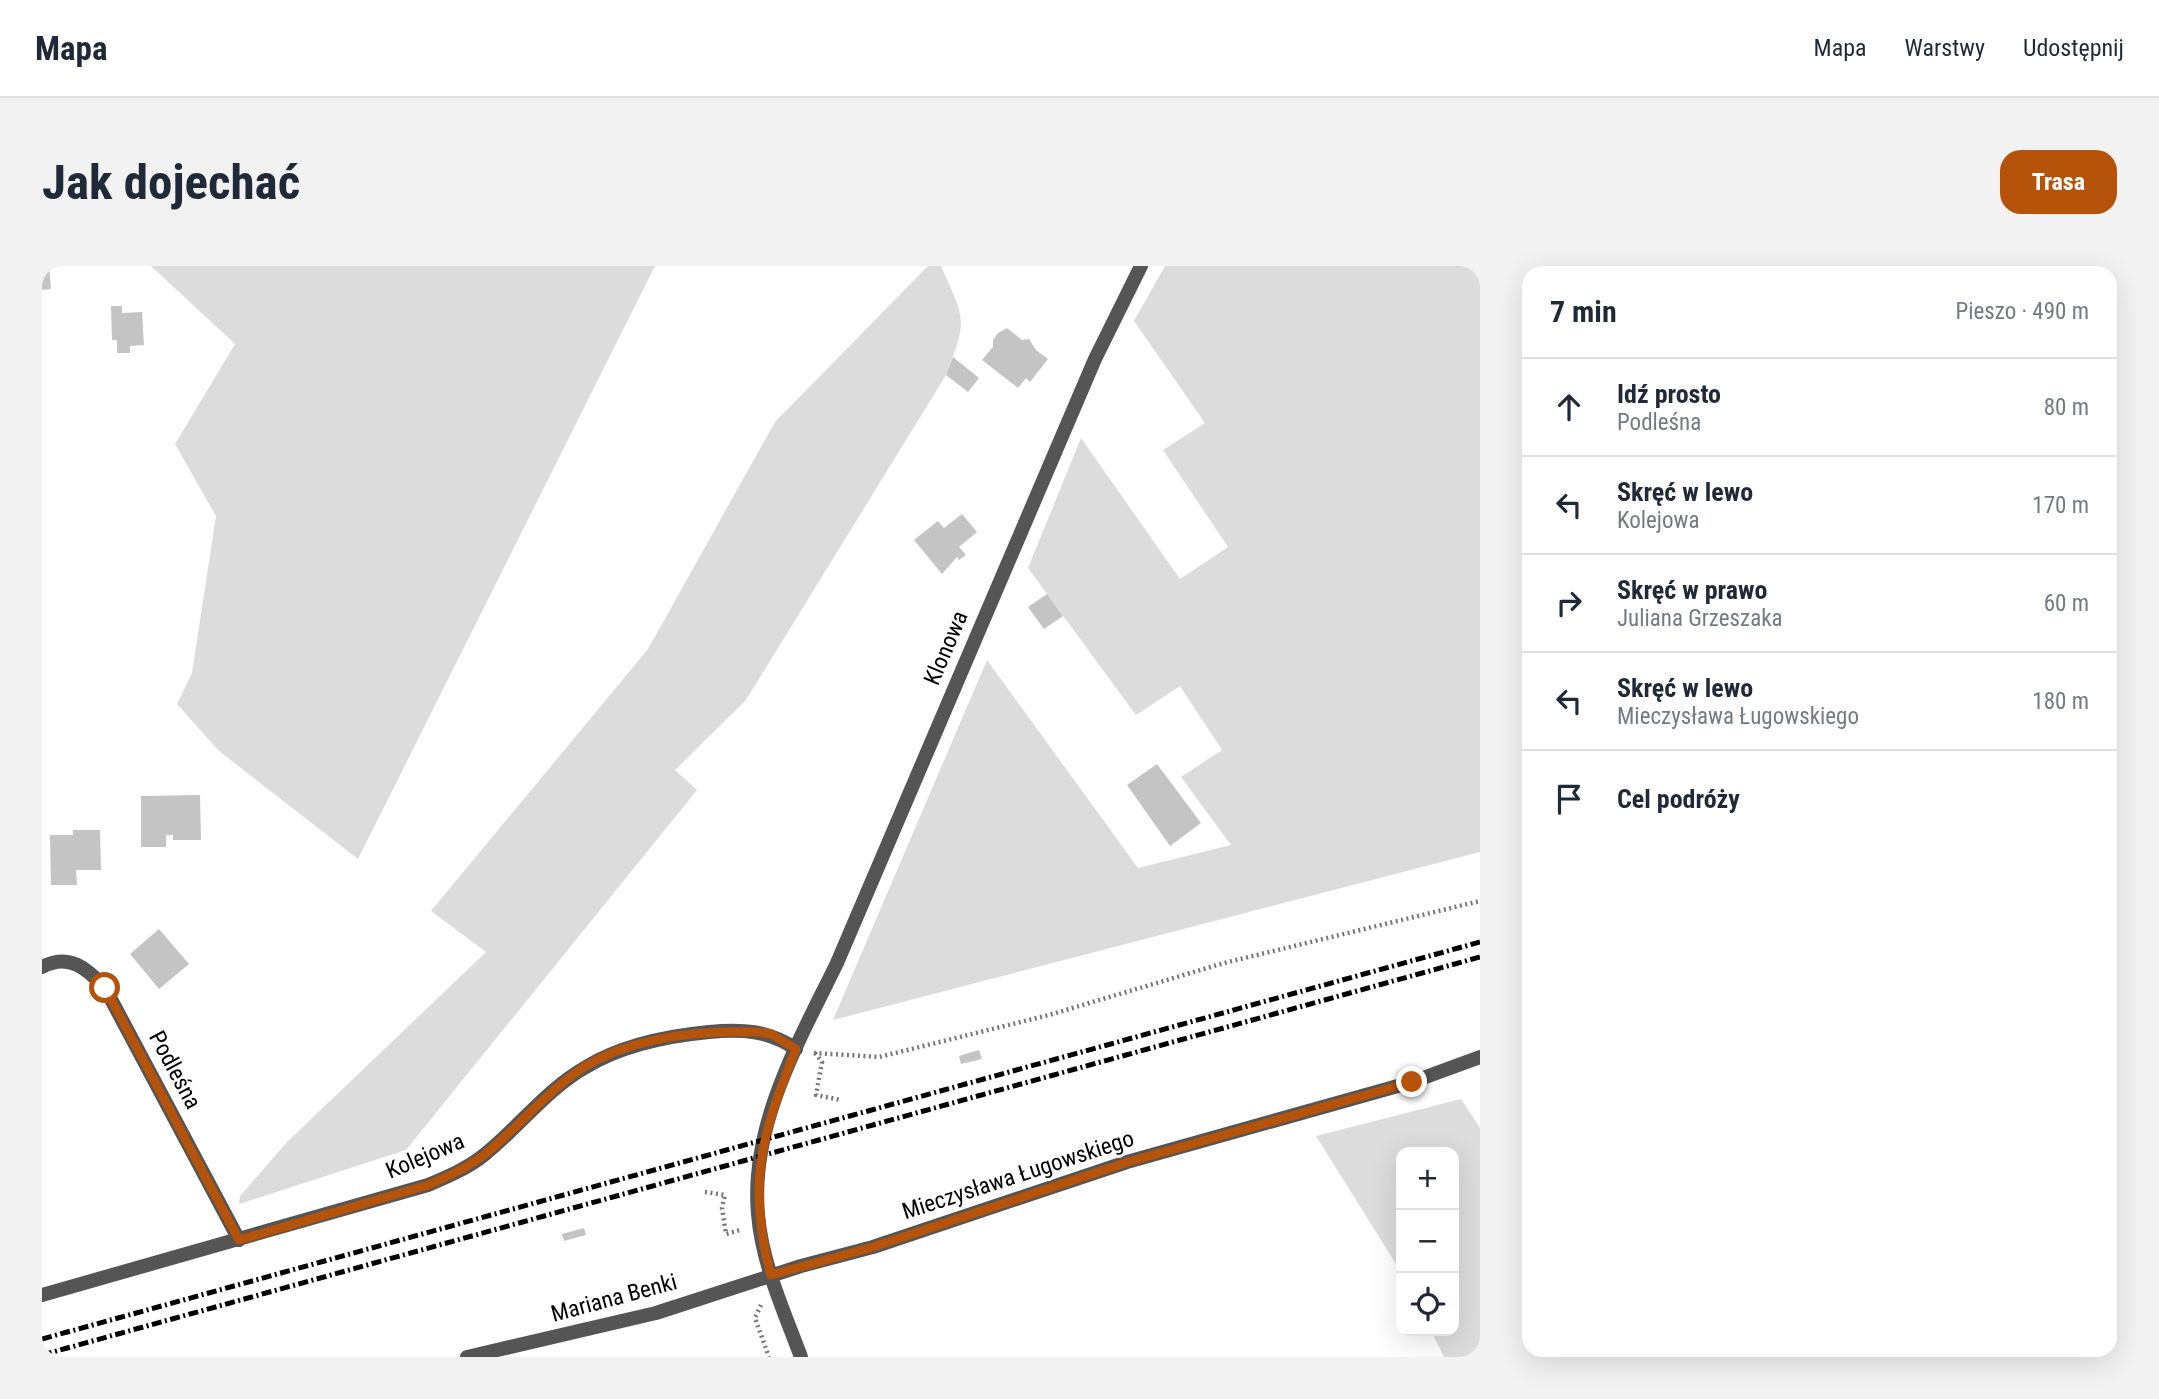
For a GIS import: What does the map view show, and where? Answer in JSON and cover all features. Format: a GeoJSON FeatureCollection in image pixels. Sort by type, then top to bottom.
{"type":"FeatureCollection","features":[{"type":"Feature","properties":{"kind":"street","name":"Klonowa"},"geometry":{"type":"LineString","coordinates":[[801,1357],[771,1275],[758,1214],[761,1148],[796,1049],[838,963],[1094,359],[1141,266]]}},
{"type":"Feature","properties":{"kind":"street","name":"Podleśna"},"geometry":{"type":"LineString","coordinates":[[42,967],[62,961],[85,967],[105,988],[239,1240]]}},
{"type":"Feature","properties":{"kind":"street","name":"Kolejowa"},"geometry":{"type":"LineString","coordinates":[[42,1295],[415,1189],[456,1172],[482,1157],[584,1067],[616,1052],[687,1034],[723,1031],[771,1034],[796,1049]]}},
{"type":"Feature","properties":{"kind":"street","name":"Mieczysława Ługowskiego"},"geometry":{"type":"LineString","coordinates":[[771,1275],[873,1247],[1128,1162],[1412,1082],[1480,1057]]}},
{"type":"Feature","properties":{"kind":"street","name":"Mariana Benki"},"geometry":{"type":"LineString","coordinates":[[467,1357],[656,1313],[771,1275]]}},
{"type":"Feature","properties":{"kind":"path"},"geometry":{"type":"LineString","coordinates":[[841,1100],[816,1095],[822,1062],[814,1053],[879,1057],[1049,1014],[1224,963],[1480,901]]}},
{"type":"Feature","properties":{"kind":"path"},"geometry":{"type":"LineString","coordinates":[[705,1192],[725,1195],[722,1208],[726,1234],[740,1230]]}},
{"type":"Feature","properties":{"kind":"path"},"geometry":{"type":"LineString","coordinates":[[769,1302],[761,1306],[755,1318],[769,1357]]}},
{"type":"Feature","properties":{"kind":"shaded area"},"geometry":{"type":"Polygon","coordinates":[[[151,266],[655,266],[358,859],[219,751],[177,704],[192,673],[216,516],[175,444],[235,344],[151,266]]]}},
{"type":"Feature","properties":{"kind":"shaded area"},"geometry":{"type":"Polygon","coordinates":[[[928,266],[941,266],[961,320],[958,342],[946,375],[746,700],[675,770],[697,790],[406,1150],[239,1204],[240,1196],[287,1142],[486,952],[431,911],[648,649],[775,422],[928,266]]]}},
{"type":"Feature","properties":{"kind":"shaded area"},"geometry":{"type":"Polygon","coordinates":[[[1165,266],[1480,266],[1480,852],[833,1020],[987,660],[1138,868],[1231,845],[1181,777],[1222,750],[1180,686],[1136,715],[1028,568],[1081,438],[1180,579],[1228,547],[1163,450],[1205,423],[1134,321],[1165,266]]]}},
{"type":"Feature","properties":{"kind":"shaded area"},"geometry":{"type":"Polygon","coordinates":[[[1461,1099],[1480,1128],[1480,1357],[1444,1357],[1434,1336],[1459,1336],[1459,1147],[1396,1147],[1396,1264],[1316,1136],[1461,1099]]]}},
{"type":"Feature","properties":{"kind":"building"},"geometry":{"type":"Polygon","coordinates":[[[42,266],[49,266],[51,289],[42,290],[42,266]]]}},
{"type":"Feature","properties":{"kind":"building"},"geometry":{"type":"Polygon","coordinates":[[[111,306],[122,306],[122,313],[142,312],[144,345],[130,346],[130,353],[117,353],[117,340],[112,340],[111,306]]]}},
{"type":"Feature","properties":{"kind":"building"},"geometry":{"type":"Polygon","coordinates":[[[1007,328],[1022,340],[1029,339],[1036,350],[1048,359],[1030,382],[1026,378],[1018,388],[982,360],[993,347],[993,340],[998,333],[1007,328]]]}},
{"type":"Feature","properties":{"kind":"building"},"geometry":{"type":"Polygon","coordinates":[[[953,357],[979,378],[968,392],[946,375],[953,357]]]}},
{"type":"Feature","properties":{"kind":"building"},"geometry":{"type":"Polygon","coordinates":[[[962,514],[977,532],[959,547],[966,555],[959,560],[957,557],[942,574],[914,540],[938,521],[944,528],[962,514]]]}},
{"type":"Feature","properties":{"kind":"building"},"geometry":{"type":"Polygon","coordinates":[[[1047,594],[1063,616],[1044,629],[1028,607],[1047,594]]]}},
{"type":"Feature","properties":{"kind":"building"},"geometry":{"type":"Polygon","coordinates":[[[1157,764],[1201,823],[1170,846],[1127,785],[1157,764]]]}},
{"type":"Feature","properties":{"kind":"building"},"geometry":{"type":"Polygon","coordinates":[[[200,795],[201,840],[173,840],[173,835],[166,835],[166,847],[141,847],[141,796],[200,795]]]}},
{"type":"Feature","properties":{"kind":"building"},"geometry":{"type":"Polygon","coordinates":[[[73,830],[100,830],[101,870],[76,870],[77,885],[51,885],[50,835],[73,835],[73,830]]]}},
{"type":"Feature","properties":{"kind":"building"},"geometry":{"type":"Polygon","coordinates":[[[159,929],[189,964],[159,989],[130,954],[159,929]]]}},
{"type":"Feature","properties":{"kind":"building"},"geometry":{"type":"Polygon","coordinates":[[[979,1050],[982,1059],[961,1064],[959,1056],[979,1050]]]}},
{"type":"Feature","properties":{"kind":"building"},"geometry":{"type":"Polygon","coordinates":[[[584,1228],[586,1235],[564,1241],[562,1234],[584,1228]]]}},
{"type":"Feature","properties":{"kind":"railway"},"geometry":{"type":"LineString","coordinates":[[42,1339],[1480,942]]}},
{"type":"Feature","properties":{"kind":"railway"},"geometry":{"type":"LineString","coordinates":[[42,1355],[1480,957]]}},
{"type":"Feature","properties":{"kind":"route"},"geometry":{"type":"LineString","coordinates":[[105,988],[239,1240],[428,1185],[482,1157],[558,1087],[584,1067],[616,1052],[687,1034],[759,1032],[771,1034],[796,1049],[774,1102],[761,1148],[758,1214],[771,1275],[873,1247],[1128,1162],[1412,1082]]}}]}
